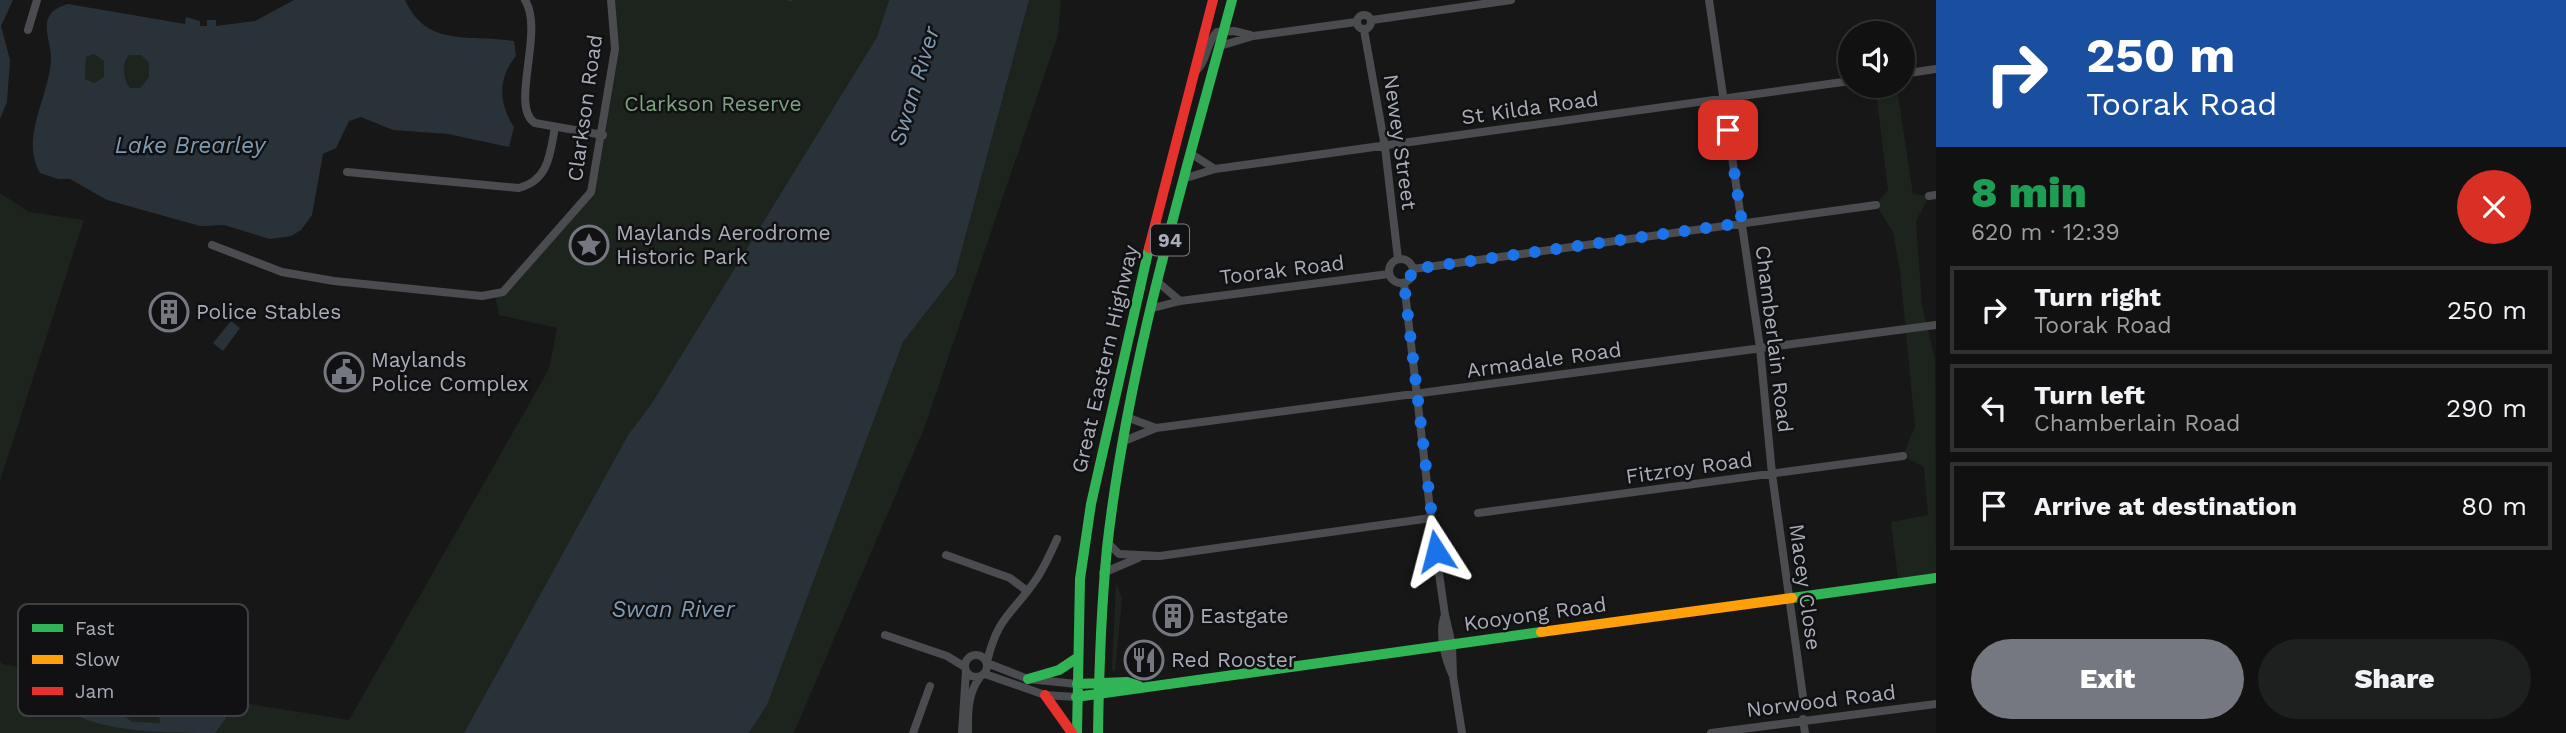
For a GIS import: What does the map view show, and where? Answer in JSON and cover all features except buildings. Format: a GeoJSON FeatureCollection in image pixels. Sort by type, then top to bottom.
{"type":"FeatureCollection","features":[{"type":"Feature","properties":{"kind":"main road","name":"Great Eastern Highway"},"geometry":{"type":"LineString","coordinates":[[1074,733],[1080,579],[1091,504],[1146,261],[1213,0]]}},
{"type":"Feature","properties":{"kind":"main road","name":"Great Eastern Highway"},"geometry":{"type":"LineString","coordinates":[[1098,733],[1097,696],[1103,573],[1124,441],[1153,308],[1232,0]]}},
{"type":"Feature","properties":{"kind":"main road","name":"Kooyong Road"},"geometry":{"type":"LineString","coordinates":[[1076,697],[1129,692],[1139,686],[1936,578]]}},
{"type":"Feature","properties":{"kind":"main road"},"geometry":{"type":"LineString","coordinates":[[1028,679],[1059,670],[1077,658]]}},
{"type":"Feature","properties":{"kind":"main road","name":"Kooyong Road"},"geometry":{"type":"LineString","coordinates":[[1077,684],[1127,682],[1139,686]]}},
{"type":"Feature","properties":{"kind":"main road"},"geometry":{"type":"LineString","coordinates":[[1045,695],[1074,733]]}},
{"type":"Feature","properties":{"kind":"street"},"geometry":{"type":"LineString","coordinates":[[28,30],[37,0]]}},
{"type":"Feature","properties":{"kind":"street","name":"Clarkson Road"},"geometry":{"type":"LineString","coordinates":[[212,245],[282,272],[334,281],[482,296],[503,292],[591,192],[603,135],[615,48],[611,0]]}},
{"type":"Feature","properties":{"kind":"street"},"geometry":{"type":"LineString","coordinates":[[1220,47],[1253,36],[1356,22],[1362,15],[1372,20],[1511,0]]}},
{"type":"Feature","properties":{"kind":"street","name":"Chamberlain Road"},"geometry":{"type":"LineString","coordinates":[[1709,0],[1760,348],[1772,474]]}},
{"type":"Feature","properties":{"kind":"street"},"geometry":{"type":"LineString","coordinates":[[529,1],[532,46],[523,108],[527,118],[535,123],[603,135]]}},
{"type":"Feature","properties":{"kind":"street"},"geometry":{"type":"LineString","coordinates":[[1356,22],[1359,28],[1364,30],[1370,27],[1372,20]]}},
{"type":"Feature","properties":{"kind":"street","name":"Newey Street"},"geometry":{"type":"LineString","coordinates":[[1364,30],[1385,146],[1398,259]]}},
{"type":"Feature","properties":{"kind":"street"},"geometry":{"type":"LineString","coordinates":[[1195,72],[1205,61],[1213,35],[1224,31],[1253,36]]}},
{"type":"Feature","properties":{"kind":"street"},"geometry":{"type":"LineString","coordinates":[[1915,72],[1936,69]]}},
{"type":"Feature","properties":{"kind":"street","name":"St Kilda Road"},"geometry":{"type":"LineString","coordinates":[[1186,178],[1215,169],[1838,83]]}},
{"type":"Feature","properties":{"kind":"street"},"geometry":{"type":"LineString","coordinates":[[347,172],[519,188],[532,185],[544,172],[555,127]]}},
{"type":"Feature","properties":{"kind":"street"},"geometry":{"type":"LineString","coordinates":[[1193,155],[1215,169]]}},
{"type":"Feature","properties":{"kind":"street"},"geometry":{"type":"LineString","coordinates":[[1413,269],[1876,205]]}},
{"type":"Feature","properties":{"kind":"street"},"geometry":{"type":"LineString","coordinates":[[1398,259],[1410,263],[1413,269],[1409,280],[1404,283],[1392,280],[1389,274],[1392,263],[1398,259]]}},
{"type":"Feature","properties":{"kind":"street","name":"Toorak Road"},"geometry":{"type":"LineString","coordinates":[[1153,308],[1180,301],[1389,274]]}},
{"type":"Feature","properties":{"kind":"street"},"geometry":{"type":"LineString","coordinates":[[1404,283],[1415,395],[1462,733]]}},
{"type":"Feature","properties":{"kind":"street"},"geometry":{"type":"LineString","coordinates":[[1159,284],[1180,301]]}},
{"type":"Feature","properties":{"kind":"street","name":"Armadale Road"},"geometry":{"type":"LineString","coordinates":[[1124,441],[1156,428],[1936,325]]}},
{"type":"Feature","properties":{"kind":"street","name":"Armadale Road"},"geometry":{"type":"LineString","coordinates":[[1129,418],[1156,428]]}},
{"type":"Feature","properties":{"kind":"street","name":"Fitzroy Road"},"geometry":{"type":"LineString","coordinates":[[1478,513],[1903,456]]}},
{"type":"Feature","properties":{"kind":"street","name":"Macey Close"},"geometry":{"type":"LineString","coordinates":[[1772,474],[1804,704]]}},
{"type":"Feature","properties":{"kind":"street"},"geometry":{"type":"LineString","coordinates":[[1103,573],[1138,558],[1431,518]]}},
{"type":"Feature","properties":{"kind":"street"},"geometry":{"type":"LineString","coordinates":[[962,733],[966,669],[973,656],[993,636],[1006,614],[1040,573],[1057,539]]}},
{"type":"Feature","properties":{"kind":"street"},"geometry":{"type":"LineString","coordinates":[[1106,542],[1119,554],[1138,558]]}},
{"type":"Feature","properties":{"kind":"street"},"geometry":{"type":"LineString","coordinates":[[946,555],[1010,578],[1027,591]]}},
{"type":"Feature","properties":{"kind":"street"},"geometry":{"type":"LineString","coordinates":[[885,635],[947,656],[966,669],[972,677],[983,675],[1045,695],[1076,697]]}},
{"type":"Feature","properties":{"kind":"street"},"geometry":{"type":"LineString","coordinates":[[968,733],[968,704],[983,675],[993,636]]}},
{"type":"Feature","properties":{"kind":"street"},"geometry":{"type":"LineString","coordinates":[[947,656],[973,656],[1028,679],[1077,684]]}},
{"type":"Feature","properties":{"kind":"street"},"geometry":{"type":"LineString","coordinates":[[913,733],[930,686]]}},
{"type":"Feature","properties":{"kind":"street","name":"Norwood Road"},"geometry":{"type":"LineString","coordinates":[[1711,733],[1803,719],[1936,704]]}},
{"type":"Feature","properties":{"kind":"street"},"geometry":{"type":"LineString","coordinates":[[1803,719],[1805,733]]}},
{"type":"Feature","properties":{"kind":"green space","name":"Clarkson Reserve"},"geometry":{"type":"Polygon","coordinates":[[[612,0],[889,0],[877,37],[652,403],[628,435],[464,733],[0,733],[0,660],[2,664],[18,667],[18,716],[248,716],[248,704],[349,720],[549,369],[557,328],[499,315],[495,295],[588,201],[617,51],[612,0]]]}},
{"type":"Feature","properties":{"kind":"green space"},"geometry":{"type":"Polygon","coordinates":[[[1029,0],[1061,0],[1058,35],[925,426],[796,728],[793,733],[749,733],[767,705],[903,342],[955,275],[1029,0]]]}},
{"type":"Feature","properties":{"kind":"green space"},"geometry":{"type":"Polygon","coordinates":[[[94,54],[104,61],[104,77],[94,84],[85,79],[86,57],[94,54]]]}},
{"type":"Feature","properties":{"kind":"green space"},"geometry":{"type":"Polygon","coordinates":[[[129,55],[141,55],[149,63],[149,77],[140,88],[130,88],[126,80],[124,67],[129,55]]]}},
{"type":"Feature","properties":{"kind":"green space"},"geometry":{"type":"Polygon","coordinates":[[[1877,98],[1898,98],[1913,194],[1929,196],[1916,221],[1922,305],[1935,360],[1936,573],[1898,578],[1891,522],[1928,515],[1924,467],[1903,456],[1915,427],[1900,271],[1893,232],[1876,205],[1888,190],[1877,98]]]}},
{"type":"Feature","properties":{"kind":"green space"},"geometry":{"type":"Polygon","coordinates":[[[0,193],[29,212],[84,220],[0,481],[0,193]]]}},
{"type":"Feature","properties":{"kind":"green space"},"geometry":{"type":"Polygon","coordinates":[[[1116,583],[1122,599],[1115,672],[1112,669],[1116,583]]]}},
{"type":"Feature","properties":{"kind":"water"},"geometry":{"type":"Polygon","coordinates":[[[0,0],[13,0],[1,26],[10,60],[7,102],[0,119],[0,0]]]}},
{"type":"Feature","properties":{"kind":"water","name":"Lake Brearley"},"geometry":{"type":"Polygon","coordinates":[[[294,0],[405,0],[425,26],[437,32],[466,38],[514,41],[516,56],[506,73],[502,91],[505,109],[514,127],[509,147],[448,134],[393,130],[361,117],[349,121],[336,148],[323,154],[312,215],[301,230],[291,236],[270,239],[224,225],[200,226],[107,200],[70,179],[58,179],[40,173],[34,159],[34,130],[50,71],[47,24],[55,9],[68,4],[185,24],[186,17],[200,21],[200,26],[207,26],[207,20],[216,20],[216,26],[255,21],[294,0]],[[94,54],[86,57],[85,79],[94,83],[104,77],[104,61],[94,54]],[[129,55],[124,67],[126,80],[130,88],[140,88],[149,77],[149,63],[141,55],[129,55]]]}},
{"type":"Feature","properties":{"kind":"water","name":"Swan River"},"geometry":{"type":"Polygon","coordinates":[[[889,0],[1029,0],[955,275],[903,342],[767,705],[749,733],[464,733],[628,435],[652,403],[877,37],[889,0]]]}},
{"type":"Feature","properties":{"kind":"water"},"geometry":{"type":"Polygon","coordinates":[[[231,321],[240,328],[223,351],[213,343],[231,321]]]}},
{"type":"Feature","properties":{"kind":"water"},"geometry":{"type":"Polygon","coordinates":[[[78,716],[126,716],[132,722],[160,723],[159,716],[226,718],[215,733],[137,730],[78,716]]]}},
{"type":"Feature","properties":{"kind":"traffic: fast"},"geometry":{"type":"LineString","coordinates":[[1098,733],[1103,594],[1116,478],[1159,272],[1232,0]]}},
{"type":"Feature","properties":{"kind":"traffic: fast"},"geometry":{"type":"LineString","coordinates":[[1077,733],[1080,579],[1091,504],[1149,248]]}},
{"type":"Feature","properties":{"kind":"traffic: fast"},"geometry":{"type":"LineString","coordinates":[[1792,598],[1936,578]]}},
{"type":"Feature","properties":{"kind":"traffic: fast"},"geometry":{"type":"LineString","coordinates":[[1076,697],[1541,632]]}},
{"type":"Feature","properties":{"kind":"traffic: fast"},"geometry":{"type":"LineString","coordinates":[[1028,679],[1059,670],[1077,658]]}},
{"type":"Feature","properties":{"kind":"traffic: fast"},"geometry":{"type":"LineString","coordinates":[[1077,684],[1127,682],[1139,686]]}},
{"type":"Feature","properties":{"kind":"traffic: slow"},"geometry":{"type":"LineString","coordinates":[[1541,632],[1792,598]]}},
{"type":"Feature","properties":{"kind":"traffic: jam"},"geometry":{"type":"LineString","coordinates":[[1149,248],[1213,0]]}},
{"type":"Feature","properties":{"kind":"traffic: jam"},"geometry":{"type":"LineString","coordinates":[[1045,695],[1072,733]]}},
{"type":"Feature","properties":{"kind":"place","name":"Maylands Aerodrome Historic Park"},"geometry":{"type":"Point","coordinates":[589,245]}},
{"type":"Feature","properties":{"kind":"place","name":"Police Stables"},"geometry":{"type":"Point","coordinates":[169,312]}},
{"type":"Feature","properties":{"kind":"place","name":"Maylands Police Complex"},"geometry":{"type":"Point","coordinates":[344,372]}},
{"type":"Feature","properties":{"kind":"place","name":"Eastgate"},"geometry":{"type":"Point","coordinates":[1173,616]}},
{"type":"Feature","properties":{"kind":"place","name":"Red Rooster"},"geometry":{"type":"Point","coordinates":[1144,660]}},
{"type":"Feature","properties":{"kind":"route"},"geometry":{"type":"LineString","coordinates":[[1436,551],[1415,395],[1404,283],[1413,274],[1413,269],[1742,223],[1728,130]]}}]}
